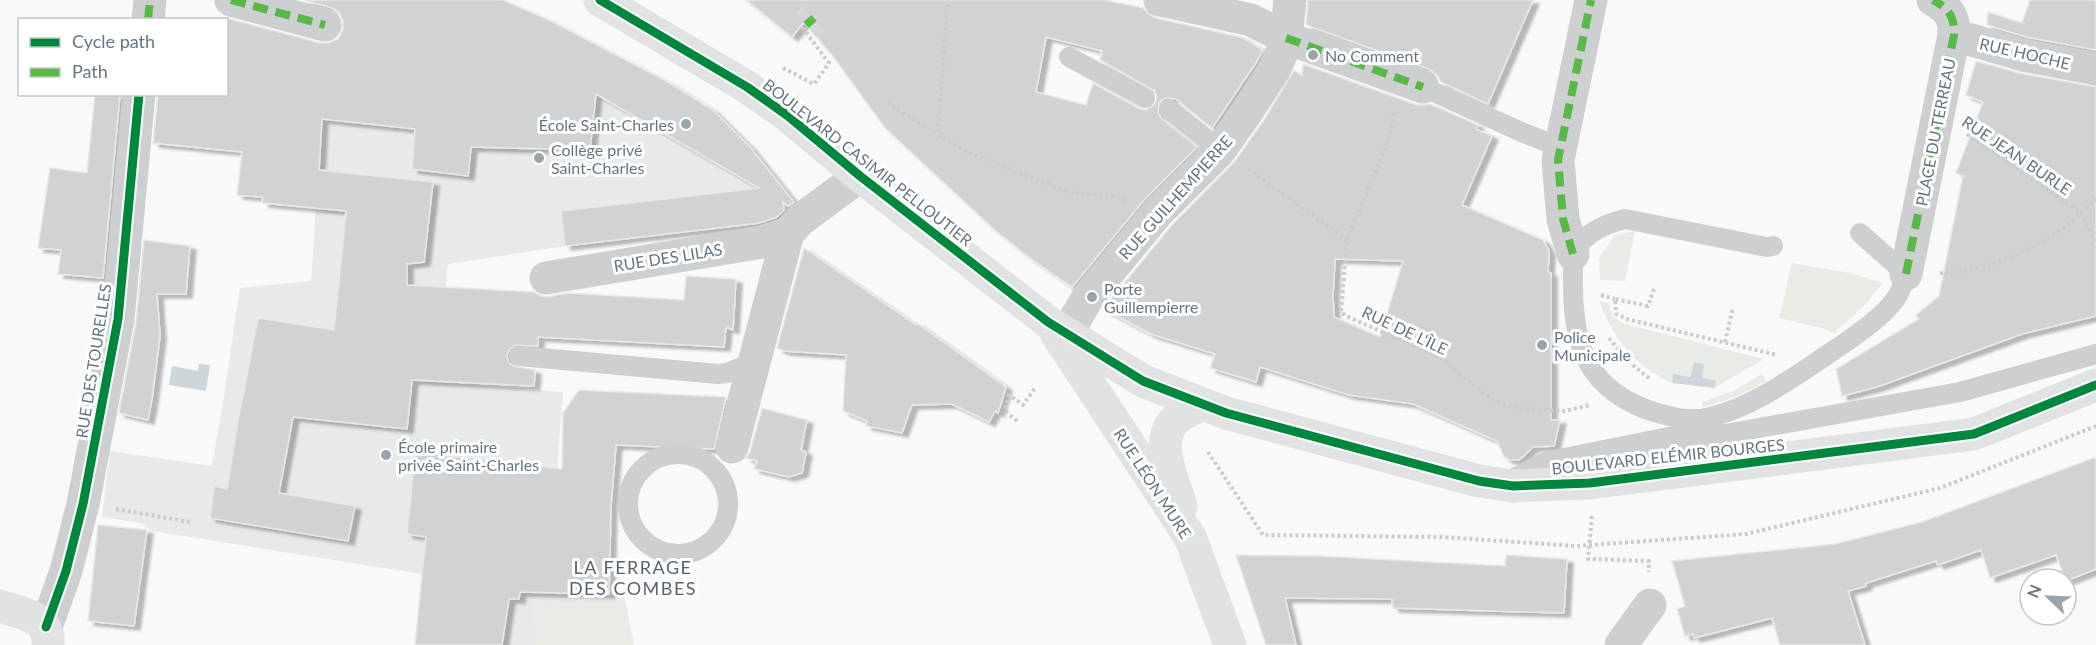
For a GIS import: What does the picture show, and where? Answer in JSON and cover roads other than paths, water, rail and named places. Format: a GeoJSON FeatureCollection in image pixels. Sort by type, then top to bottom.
{"type":"FeatureCollection","features":[{"type":"Feature","properties":{"kind":"street"},"geometry":{"type":"LineString","coordinates":[[148,18],[150,0]]}},
{"type":"Feature","properties":{"kind":"street"},"geometry":{"type":"LineString","coordinates":[[231,0],[325,25]]}},
{"type":"Feature","properties":{"kind":"street","name":"BOULEVARD CASIMIR PELLOUTIER"},"geometry":{"type":"LineString","coordinates":[[600,0],[747,87],[788,116],[860,177],[1057,329]]}},
{"type":"Feature","properties":{"kind":"street"},"geometry":{"type":"LineString","coordinates":[[1160,0],[1251,20],[1286,38],[1412,82]]}},
{"type":"Feature","properties":{"kind":"street","name":"RUE GUILHEMPIERRE"},"geometry":{"type":"LineString","coordinates":[[1057,329],[1090,295],[1158,212],[1220,150],[1274,70],[1286,38],[1290,0]]}},
{"type":"Feature","properties":{"kind":"street"},"geometry":{"type":"LineString","coordinates":[[1573,254],[1563,219],[1558,168],[1559,147],[1591,0]]}},
{"type":"Feature","properties":{"kind":"street","name":"PLACE DU TERREAU"},"geometry":{"type":"LineString","coordinates":[[1906,274],[1955,26],[1950,14],[1942,5],[1933,0]]}},
{"type":"Feature","properties":{"kind":"street","name":"RUE HOCHE"},"geometry":{"type":"LineString","coordinates":[[1954,35],[2023,55],[2096,69]]}},
{"type":"Feature","properties":{"kind":"street","name":"RUE DES TOURELLES"},"geometry":{"type":"LineString","coordinates":[[47,636],[83,504],[118,319],[140,96]]}},
{"type":"Feature","properties":{"kind":"street","name":"BOULEVARD CASIMIR PELLOUTIER"},"geometry":{"type":"LineString","coordinates":[[788,233],[800,220],[860,177]]}},
{"type":"Feature","properties":{"kind":"street"},"geometry":{"type":"LineString","coordinates":[[732,447],[788,233]]}},
{"type":"Feature","properties":{"kind":"street","name":"RUE DES LILAS"},"geometry":{"type":"LineString","coordinates":[[546,278],[762,242],[788,233]]}},
{"type":"Feature","properties":{"kind":"street"},"geometry":{"type":"LineString","coordinates":[[1057,329],[1089,383],[1143,381]]}},
{"type":"Feature","properties":{"kind":"street","name":"BOULEVARD ELÉMIR BOURGES"},"geometry":{"type":"LineString","coordinates":[[1057,329],[1143,381],[1201,405],[1479,481],[1513,486],[1595,482],[1974,434],[2096,385]]}},
{"type":"Feature","properties":{"kind":"street","name":"RUE LÉON MURE"},"geometry":{"type":"LineString","coordinates":[[1089,383],[1190,537],[1230,645]]}},
{"type":"Feature","properties":{"kind":"street"},"geometry":{"type":"LineString","coordinates":[[1190,537],[1166,451],[1166,437],[1176,418],[1201,405]]}},
{"type":"Feature","properties":{"kind":"street"},"geometry":{"type":"LineString","coordinates":[[1513,486],[1548,468],[1703,431]]}},
{"type":"Feature","properties":{"kind":"street"},"geometry":{"type":"LineString","coordinates":[[1621,645],[1650,605]]}},
{"type":"Feature","properties":{"kind":"street"},"geometry":{"type":"LineString","coordinates":[[0,606],[37,620],[47,636]]}},
{"type":"Feature","properties":{"kind":"lane"},"geometry":{"type":"LineString","coordinates":[[1069,57],[1145,98]]}},
{"type":"Feature","properties":{"kind":"lane"},"geometry":{"type":"LineString","coordinates":[[1412,82],[1559,147]]}},
{"type":"Feature","properties":{"kind":"lane"},"geometry":{"type":"LineString","coordinates":[[1169,109],[1220,150]]}},
{"type":"Feature","properties":{"kind":"lane"},"geometry":{"type":"LineString","coordinates":[[1773,246],[1767,248],[1625,219],[1594,230],[1573,254],[1575,325],[1578,342],[1591,369],[1615,393],[1635,405],[1676,418],[1703,431],[1960,392],[2096,354]]}},
{"type":"Feature","properties":{"kind":"lane"},"geometry":{"type":"LineString","coordinates":[[1703,431],[1727,412],[1782,386],[1847,341],[1888,308],[1899,292],[1906,274],[1860,233]]}},
{"type":"Feature","properties":{"kind":"lane"},"geometry":{"type":"LineString","coordinates":[[519,356],[718,374],[728,373],[754,362]]}},
{"type":"Feature","properties":{"kind":"lane"},"geometry":{"type":"LineString","coordinates":[[723,481],[713,468],[699,459],[684,454],[652,461],[640,472],[631,486],[628,502],[630,518],[637,533],[649,545],[664,552],[680,554],[697,551],[711,542],[721,529],[727,514],[728,497],[723,481],[732,447]]}},
{"type":"Feature","properties":{"kind":"tunnel"},"geometry":{"type":"LineString","coordinates":[[806,25],[814,18]]}},
{"type":"Feature","properties":{"kind":"place","name":"No Comment"},"geometry":{"type":"Point","coordinates":[1313,55]}},
{"type":"Feature","properties":{"kind":"place","name":"École Saint-Charles"},"geometry":{"type":"Point","coordinates":[686,124]}},
{"type":"Feature","properties":{"kind":"place","name":"Collège privé Saint-Charles"},"geometry":{"type":"Point","coordinates":[539,158]}},
{"type":"Feature","properties":{"kind":"place","name":"Porte Guillempierre"},"geometry":{"type":"Point","coordinates":[1092,297]}},
{"type":"Feature","properties":{"kind":"place","name":"Police Municipale"},"geometry":{"type":"Point","coordinates":[1542,345]}},
{"type":"Feature","properties":{"kind":"place","name":"École primaire privée Saint-Charles"},"geometry":{"type":"Point","coordinates":[386,455]}},
{"type":"Feature","properties":{"kind":"district","name":"LA FERRAGE DES COMBES"},"geometry":{"type":"Point","coordinates":[633,577]}}]}
